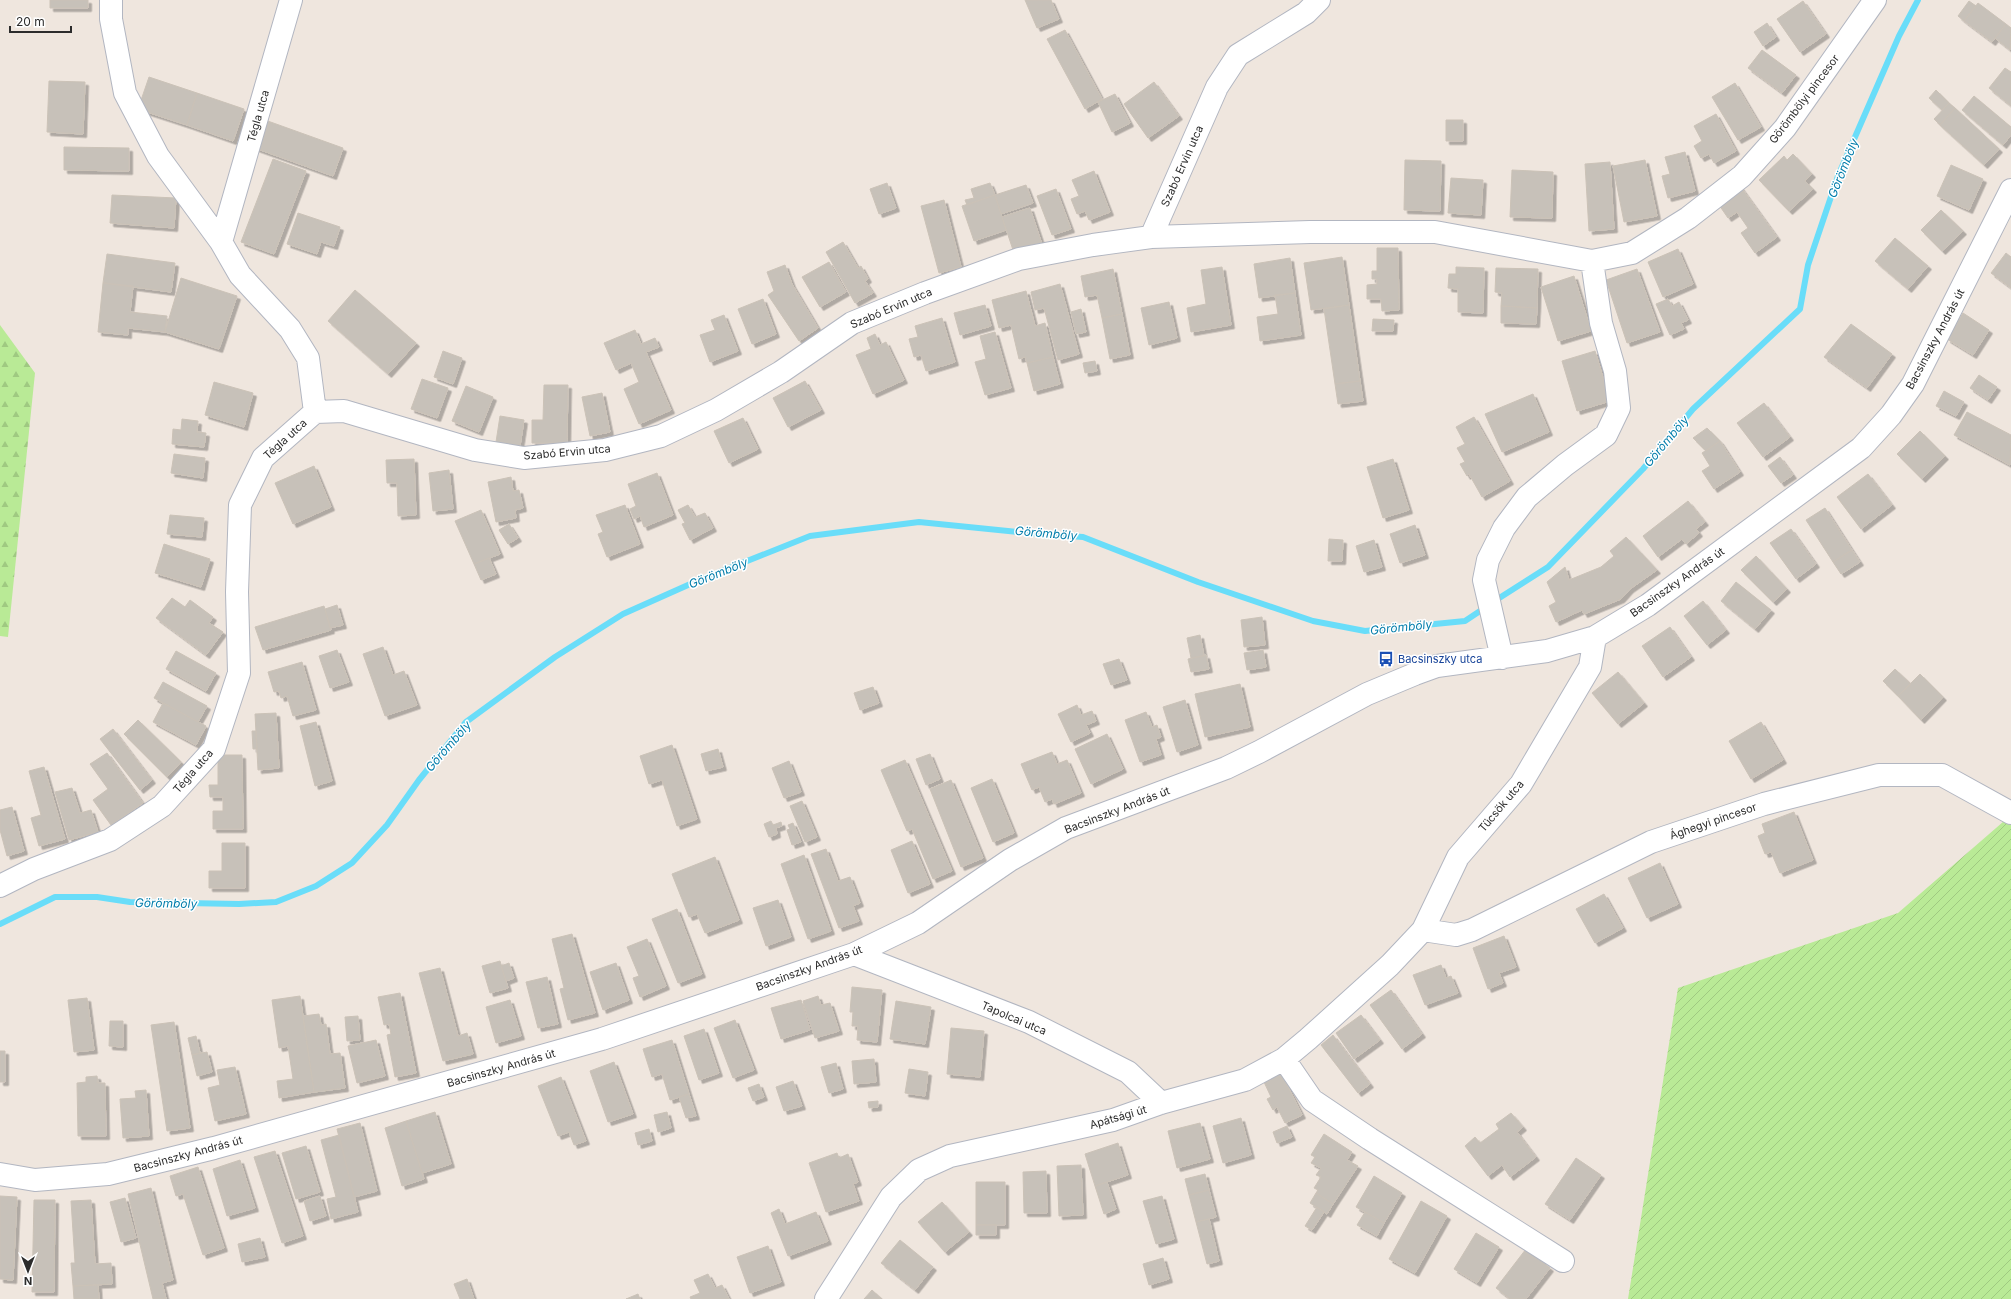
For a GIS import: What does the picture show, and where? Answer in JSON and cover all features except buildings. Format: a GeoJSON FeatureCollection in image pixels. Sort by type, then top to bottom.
{"type":"FeatureCollection","features":[{"type":"Feature","properties":{"kind":"street"},"geometry":{"type":"LineString","coordinates":[[111,0],[111,19],[125,93],[158,156],[221,242]]}},
{"type":"Feature","properties":{"kind":"street","name":"Tégla utca"},"geometry":{"type":"LineString","coordinates":[[0,886],[34,869],[116,836],[162,806],[214,749],[239,673],[237,592],[240,505],[263,458],[315,412],[308,358],[290,329],[240,274],[221,242],[291,0]]}},
{"type":"Feature","properties":{"kind":"street","name":"Szabó Ervin utca"},"geometry":{"type":"LineString","coordinates":[[315,412],[344,411],[475,450],[524,458],[605,450],[661,436],[716,410],[781,372],[852,323],[925,293],[1019,258],[1093,245],[1151,237],[1216,87],[1238,55],[1306,13],[1319,0]]}},
{"type":"Feature","properties":{"kind":"street","name":"Görömbölyi pincesor"},"geometry":{"type":"LineString","coordinates":[[1592,261],[1632,253],[1688,218],[1742,176],[1785,128],[1875,0]]}},
{"type":"Feature","properties":{"kind":"street","name":"Bacsinszky András út"},"geometry":{"type":"LineString","coordinates":[[0,1174],[35,1180],[108,1174],[214,1148],[602,1039],[854,954],[918,923],[1010,860],[1066,828],[1226,768],[1367,694],[1415,674],[1437,666],[1547,651],[1595,637],[1648,605],[1861,448],[1891,415],[1913,384],[2011,190]]}},
{"type":"Feature","properties":{"kind":"street"},"geometry":{"type":"LineString","coordinates":[[1151,237],[1310,232],[1435,232],[1592,261],[1601,324],[1615,371],[1619,408],[1606,435],[1565,465],[1527,497],[1504,528],[1488,560],[1484,580],[1502,658]]}},
{"type":"Feature","properties":{"kind":"street","name":"Tücsök utca"},"geometry":{"type":"LineString","coordinates":[[1423,930],[1458,857],[1522,784],[1590,667],[1595,637]]}},
{"type":"Feature","properties":{"kind":"street","name":"Ághegyi pincesor"},"geometry":{"type":"LineString","coordinates":[[1423,930],[1456,935],[1472,930],[1651,842],[1764,804],[1879,775],[1942,775],[2011,813]]}},
{"type":"Feature","properties":{"kind":"street","name":"Apátsági út"},"geometry":{"type":"LineString","coordinates":[[826,1299],[891,1197],[919,1170],[950,1156],[1113,1120],[1161,1103],[1245,1080],[1284,1059],[1390,965],[1423,930]]}},
{"type":"Feature","properties":{"kind":"street","name":"Tapolcai utca"},"geometry":{"type":"LineString","coordinates":[[854,954],[1029,1022],[1128,1072],[1161,1103]]}},
{"type":"Feature","properties":{"kind":"street"},"geometry":{"type":"LineString","coordinates":[[1284,1059],[1312,1100],[1370,1139],[1563,1260]]}},
{"type":"Feature","properties":{"kind":"green space"},"geometry":{"type":"Polygon","coordinates":[[[0,325],[35,373],[8,637],[0,636],[0,325]]]}},
{"type":"Feature","properties":{"kind":"green space"},"geometry":{"type":"Polygon","coordinates":[[[2011,815],[2011,1299],[1628,1299],[1678,988],[1898,913],[2011,815]]]}},
{"type":"Feature","properties":{"kind":"waterway","name":"Görömböly"},"geometry":{"type":"LineString","coordinates":[[1493,602],[1548,567],[1643,469],[1693,409],[1800,309],[1808,265],[1838,176],[1899,36],[1918,0]]}},
{"type":"Feature","properties":{"kind":"waterway","name":"Görömböly"},"geometry":{"type":"LineString","coordinates":[[0,924],[55,897],[97,897],[130,902],[239,904],[276,902],[316,886],[352,863],[387,825],[419,780],[466,722],[555,657],[623,614],[697,581],[810,536],[919,522],[1083,537],[1198,582],[1313,621],[1365,631],[1465,621],[1486,607]]}},
{"type":"Feature","properties":{"kind":"place","name":"Bacsinszky utca"},"geometry":{"type":"Point","coordinates":[1386,659]}}]}
